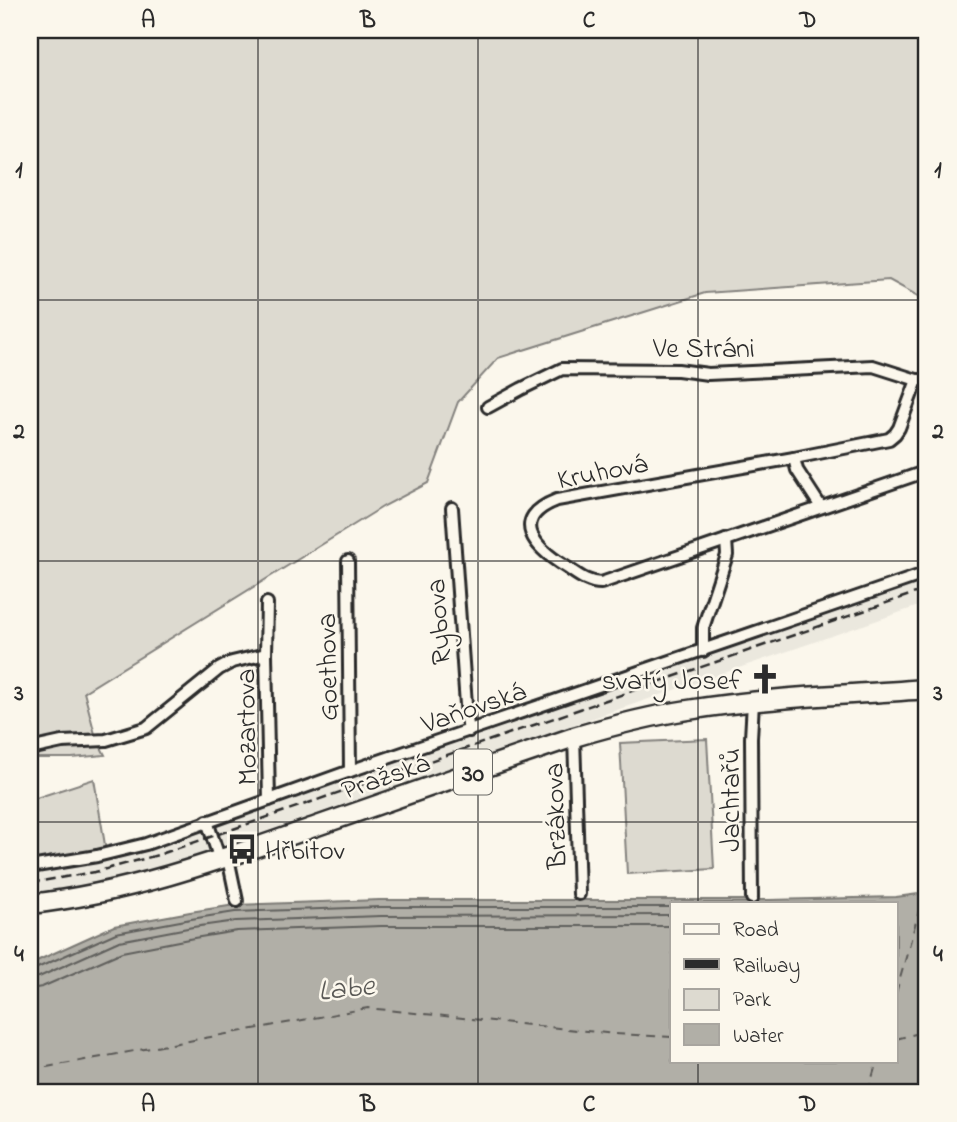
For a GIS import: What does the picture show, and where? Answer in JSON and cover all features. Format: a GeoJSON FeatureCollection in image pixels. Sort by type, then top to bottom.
{"type":"FeatureCollection","features":[{"type":"Feature","properties":{"kind":"main road","name":"Pražská"},"geometry":{"type":"LineString","coordinates":[[30,904],[110,891],[224,859],[574,737],[618,725],[677,712],[753,702],[927,689]]}},
{"type":"Feature","properties":{"kind":"street","name":"Ve Stráni"},"geometry":{"type":"LineString","coordinates":[[488,407],[562,369],[678,370],[708,374],[873,366],[922,380]]}},
{"type":"Feature","properties":{"kind":"street","name":"Kruhová"},"geometry":{"type":"LineString","coordinates":[[922,380],[899,428],[889,439],[557,500],[532,519],[531,535],[541,550],[554,560],[594,583],[612,580],[927,471]]}},
{"type":"Feature","properties":{"kind":"street"},"geometry":{"type":"LineString","coordinates":[[794,458],[797,470],[821,507]]}},
{"type":"Feature","properties":{"kind":"street","name":"Rybova"},"geometry":{"type":"LineString","coordinates":[[452,509],[469,731]]}},
{"type":"Feature","properties":{"kind":"street"},"geometry":{"type":"LineString","coordinates":[[703,651],[703,628],[727,555],[726,540]]}},
{"type":"Feature","properties":{"kind":"street","name":"Goethova"},"geometry":{"type":"LineString","coordinates":[[348,561],[350,771]]}},
{"type":"Feature","properties":{"kind":"street","name":"Vaňovská"},"geometry":{"type":"LineString","coordinates":[[30,867],[97,856],[146,844],[927,573]]}},
{"type":"Feature","properties":{"kind":"street","name":"Mozartova"},"geometry":{"type":"LineString","coordinates":[[267,603],[269,800]]}},
{"type":"Feature","properties":{"kind":"street","name":"Mozartova"},"geometry":{"type":"LineString","coordinates":[[30,749],[62,742],[106,740],[146,728],[219,669],[232,662],[266,654]]}},
{"type":"Feature","properties":{"kind":"street","name":"Jachtařů"},"geometry":{"type":"LineString","coordinates":[[752,898],[753,702]]}},
{"type":"Feature","properties":{"kind":"street","name":"Brzákova"},"geometry":{"type":"LineString","coordinates":[[574,737],[579,894]]}},
{"type":"Feature","properties":{"kind":"street"},"geometry":{"type":"LineString","coordinates":[[207,821],[224,859],[237,901]]}},
{"type":"Feature","properties":{"kind":"shaded area"},"geometry":{"type":"Polygon","coordinates":[[[927,581],[927,603],[162,867],[98,885],[30,896],[30,875],[93,864],[155,847],[927,581]]]}},
{"type":"Feature","properties":{"kind":"green space"},"geometry":{"type":"Polygon","coordinates":[[[30,30],[927,30],[927,301],[889,280],[705,293],[498,358],[458,402],[428,483],[384,506],[84,692],[96,738],[105,755],[30,758],[30,30]]]}},
{"type":"Feature","properties":{"kind":"green space"},"geometry":{"type":"Polygon","coordinates":[[[707,739],[714,869],[627,874],[620,743],[707,739]]]}},
{"type":"Feature","properties":{"kind":"green space"},"geometry":{"type":"Polygon","coordinates":[[[94,779],[106,851],[34,865],[30,844],[30,800],[94,779]]]}},
{"type":"Feature","properties":{"kind":"water","name":"Labe"},"geometry":{"type":"Polygon","coordinates":[[[927,893],[927,1092],[30,1092],[30,964],[114,926],[235,905],[380,900],[769,900],[896,897],[927,893]]]}},
{"type":"Feature","properties":{"kind":"ferry route"},"geometry":{"type":"LineString","coordinates":[[898,986],[924,893]]}},
{"type":"Feature","properties":{"kind":"ferry route"},"geometry":{"type":"LineString","coordinates":[[30,1069],[368,1008],[615,1034],[670,1037]]}},
{"type":"Feature","properties":{"kind":"ferry route"},"geometry":{"type":"LineString","coordinates":[[898,1038],[927,1031]]}},
{"type":"Feature","properties":{"kind":"ferry route"},"geometry":{"type":"LineString","coordinates":[[868,1092],[877,1062]]}},
{"type":"Feature","properties":{"kind":"railway"},"geometry":{"type":"LineString","coordinates":[[30,883],[95,872],[158,855],[927,589]]}},
{"type":"Feature","properties":{"kind":"place","name":"svatý Josef"},"geometry":{"type":"Point","coordinates":[765,679]}},
{"type":"Feature","properties":{"kind":"place","name":"Hřbitov"},"geometry":{"type":"Point","coordinates":[242,849]}}]}
